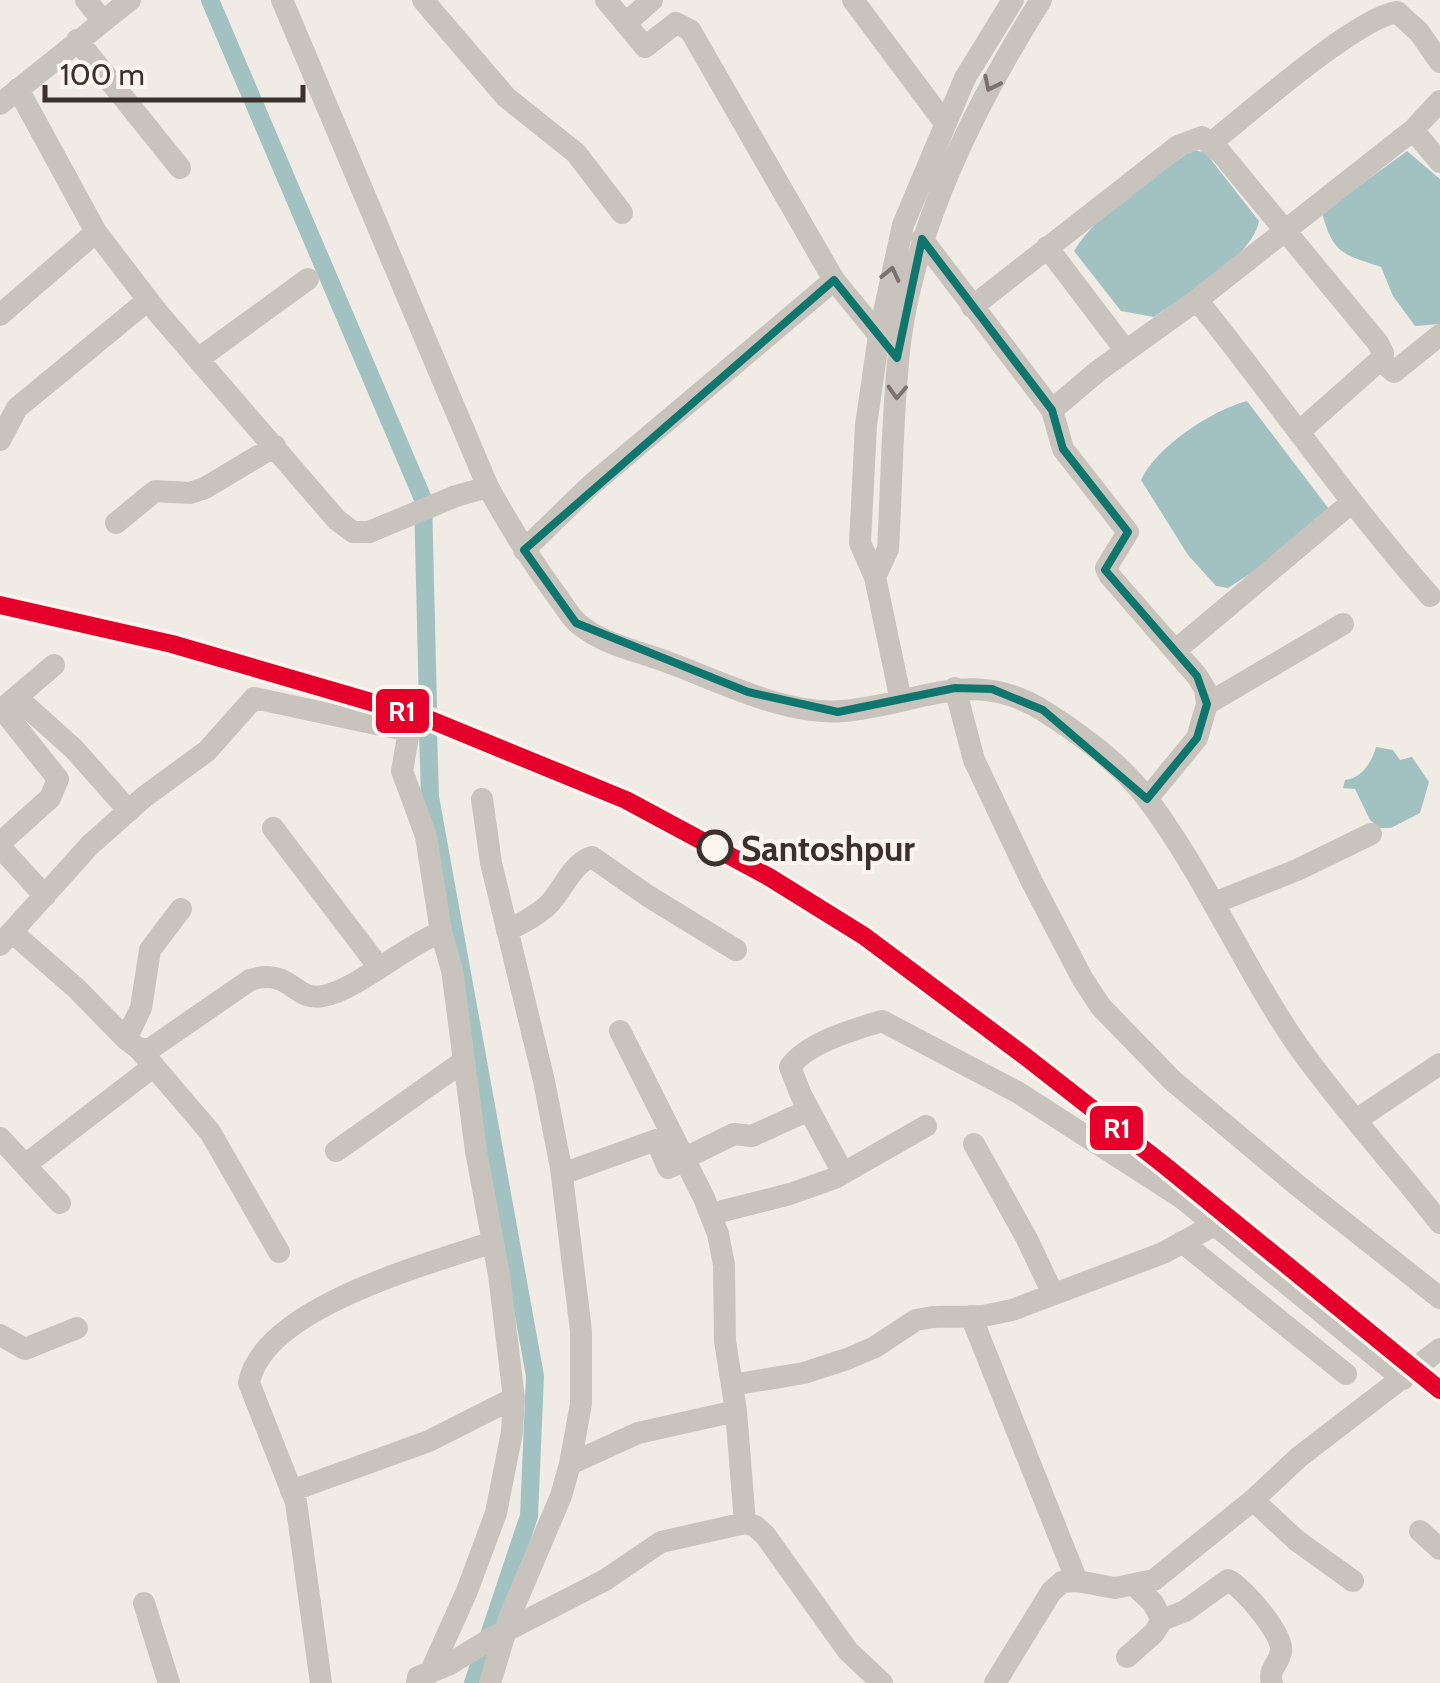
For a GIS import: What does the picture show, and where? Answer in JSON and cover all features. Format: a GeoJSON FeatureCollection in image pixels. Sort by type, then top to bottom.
{"type":"FeatureCollection","features":[{"type":"Feature","properties":{"kind":"street"},"geometry":{"type":"LineString","coordinates":[[86,0],[102,20]]}},
{"type":"Feature","properties":{"kind":"street"},"geometry":{"type":"LineString","coordinates":[[130,0],[9,96],[96,232],[198,359],[337,520],[353,532],[369,532],[456,496],[488,488]]}},
{"type":"Feature","properties":{"kind":"street"},"geometry":{"type":"LineString","coordinates":[[282,0],[488,488],[524,550],[576,623],[622,648],[800,707],[838,712],[887,707],[975,686],[1043,710],[1082,738],[1147,798],[1297,1045],[1440,1223]]}},
{"type":"Feature","properties":{"kind":"street"},"geometry":{"type":"LineString","coordinates":[[423,0],[506,97],[564,140],[622,213]]}},
{"type":"Feature","properties":{"kind":"street"},"geometry":{"type":"LineString","coordinates":[[606,0],[645,47],[676,23],[690,30],[834,280],[889,339]]}},
{"type":"Feature","properties":{"kind":"street"},"geometry":{"type":"LineString","coordinates":[[626,23],[652,0]]}},
{"type":"Feature","properties":{"kind":"street"},"geometry":{"type":"LineString","coordinates":[[853,0],[944,122]]}},
{"type":"Feature","properties":{"kind":"street"},"geometry":{"type":"LineString","coordinates":[[901,701],[874,576],[888,549],[889,339],[903,225],[965,78],[1013,0]]}},
{"type":"Feature","properties":{"kind":"street"},"geometry":{"type":"LineString","coordinates":[[889,339],[922,239],[1001,63],[1040,0]]}},
{"type":"Feature","properties":{"kind":"street"},"geometry":{"type":"LineString","coordinates":[[1211,144],[1344,38],[1388,13],[1396,12],[1404,18],[1440,62]]}},
{"type":"Feature","properties":{"kind":"street"},"geometry":{"type":"LineString","coordinates":[[77,40],[180,168]]}},
{"type":"Feature","properties":{"kind":"street"},"geometry":{"type":"LineString","coordinates":[[1052,410],[1413,130],[1440,102]]}},
{"type":"Feature","properties":{"kind":"street"},"geometry":{"type":"LineString","coordinates":[[1413,130],[1440,162]]}},
{"type":"Feature","properties":{"kind":"street"},"geometry":{"type":"LineString","coordinates":[[972,306],[1178,146],[1202,137],[1284,230],[1383,354],[1300,432]]}},
{"type":"Feature","properties":{"kind":"street"},"geometry":{"type":"LineString","coordinates":[[0,315],[96,232]]}},
{"type":"Feature","properties":{"kind":"street"},"geometry":{"type":"LineString","coordinates":[[922,239],[1052,410],[1063,450],[1128,532],[1106,568],[1110,576],[1205,689],[1208,704],[1197,738],[1147,798]]}},
{"type":"Feature","properties":{"kind":"street"},"geometry":{"type":"LineString","coordinates":[[1047,247],[1126,350]]}},
{"type":"Feature","properties":{"kind":"street"},"geometry":{"type":"LineString","coordinates":[[198,359],[308,279]]}},
{"type":"Feature","properties":{"kind":"street"},"geometry":{"type":"LineString","coordinates":[[524,550],[590,486],[834,280]]}},
{"type":"Feature","properties":{"kind":"street"},"geometry":{"type":"LineString","coordinates":[[0,440],[16,408],[148,300]]}},
{"type":"Feature","properties":{"kind":"street"},"geometry":{"type":"LineString","coordinates":[[1197,300],[1352,502],[1430,596]]}},
{"type":"Feature","properties":{"kind":"street"},"geometry":{"type":"LineString","coordinates":[[1380,360],[1394,372],[1440,335]]}},
{"type":"Feature","properties":{"kind":"street"},"geometry":{"type":"LineString","coordinates":[[116,523],[155,491],[190,493],[205,488],[275,446]]}},
{"type":"Feature","properties":{"kind":"street"},"geometry":{"type":"LineString","coordinates":[[1176,650],[1352,502]]}},
{"type":"Feature","properties":{"kind":"street"},"geometry":{"type":"LineString","coordinates":[[1208,704],[1343,624]]}},
{"type":"Feature","properties":{"kind":"street"},"geometry":{"type":"LineString","coordinates":[[6,705],[54,666]]}},
{"type":"Feature","properties":{"kind":"street"},"geometry":{"type":"LineString","coordinates":[[955,688],[974,760],[1040,898],[1082,978],[1102,1007],[1173,1081],[1296,1185],[1440,1298]]}},
{"type":"Feature","properties":{"kind":"street"},"geometry":{"type":"LineString","coordinates":[[279,1252],[210,1132],[140,1051],[76,988],[6,939],[90,845],[208,751],[254,698],[410,731],[402,771],[426,836],[441,932],[452,970],[514,1398],[512,1432],[496,1513],[468,1591],[422,1676]]}},
{"type":"Feature","properties":{"kind":"street"},"geometry":{"type":"LineString","coordinates":[[6,705],[74,749],[129,811]]}},
{"type":"Feature","properties":{"kind":"street"},"geometry":{"type":"LineString","coordinates":[[6,705],[58,779],[50,798],[0,845],[45,896]]}},
{"type":"Feature","properties":{"kind":"street"},"geometry":{"type":"LineString","coordinates":[[482,799],[490,863],[544,1081],[562,1174],[581,1331],[581,1404],[570,1464],[561,1496],[498,1634],[490,1683]]}},
{"type":"Feature","properties":{"kind":"street"},"geometry":{"type":"LineString","coordinates":[[273,828],[378,966]]}},
{"type":"Feature","properties":{"kind":"street"},"geometry":{"type":"LineString","coordinates":[[1214,903],[1298,870],[1372,834]]}},
{"type":"Feature","properties":{"kind":"street"},"geometry":{"type":"LineString","coordinates":[[507,931],[536,916],[581,863],[592,857],[736,950]]}},
{"type":"Feature","properties":{"kind":"street"},"geometry":{"type":"LineString","coordinates":[[140,1051],[141,1008],[150,950],[181,909]]}},
{"type":"Feature","properties":{"kind":"street"},"geometry":{"type":"LineString","coordinates":[[25,1165],[140,1051],[166,1041],[250,980],[266,975],[276,977],[307,996],[324,996],[418,941],[441,932]]}},
{"type":"Feature","properties":{"kind":"street"},"geometry":{"type":"LineString","coordinates":[[843,1174],[790,1072],[792,1062],[839,1034],[882,1020],[1019,1093],[1182,1198],[1403,1379]]}},
{"type":"Feature","properties":{"kind":"street"},"geometry":{"type":"LineString","coordinates":[[620,1031],[710,1214],[724,1265],[725,1341],[736,1412],[745,1523]]}},
{"type":"Feature","properties":{"kind":"street"},"geometry":{"type":"LineString","coordinates":[[336,1151],[464,1061]]}},
{"type":"Feature","properties":{"kind":"street"},"geometry":{"type":"LineString","coordinates":[[1356,1120],[1440,1064]]}},
{"type":"Feature","properties":{"kind":"street"},"geometry":{"type":"LineString","coordinates":[[562,1174],[656,1140],[668,1168],[734,1134],[752,1136],[808,1110]]}},
{"type":"Feature","properties":{"kind":"street"},"geometry":{"type":"LineString","coordinates":[[710,1214],[790,1194],[843,1174],[926,1126]]}},
{"type":"Feature","properties":{"kind":"street"},"geometry":{"type":"LineString","coordinates":[[0,1138],[60,1203]]}},
{"type":"Feature","properties":{"kind":"street"},"geometry":{"type":"LineString","coordinates":[[974,1144],[1054,1294]]}},
{"type":"Feature","properties":{"kind":"street"},"geometry":{"type":"LineString","coordinates":[[732,1385],[804,1373],[846,1359],[875,1347],[916,1320],[1012,1310],[1182,1242],[1214,1225]]}},
{"type":"Feature","properties":{"kind":"street"},"geometry":{"type":"LineString","coordinates":[[322,1683],[301,1526],[249,1383],[254,1364],[288,1330],[353,1291],[493,1242]]}},
{"type":"Feature","properties":{"kind":"street"},"geometry":{"type":"LineString","coordinates":[[1182,1242],[1346,1374]]}},
{"type":"Feature","properties":{"kind":"street"},"geometry":{"type":"LineString","coordinates":[[971,1316],[1077,1581]]}},
{"type":"Feature","properties":{"kind":"street"},"geometry":{"type":"LineString","coordinates":[[0,1335],[25,1350],[77,1328]]}},
{"type":"Feature","properties":{"kind":"street"},"geometry":{"type":"LineString","coordinates":[[995,1683],[1050,1592],[1062,1582],[1115,1588],[1154,1580],[1253,1500],[1299,1457],[1440,1349]]}},
{"type":"Feature","properties":{"kind":"street"},"geometry":{"type":"LineString","coordinates":[[291,1490],[429,1440],[514,1398]]}},
{"type":"Feature","properties":{"kind":"street"},"geometry":{"type":"LineString","coordinates":[[570,1464],[638,1433],[736,1412]]}},
{"type":"Feature","properties":{"kind":"street"},"geometry":{"type":"LineString","coordinates":[[1253,1500],[1296,1540],[1352,1581]]}},
{"type":"Feature","properties":{"kind":"street"},"geometry":{"type":"LineString","coordinates":[[422,1676],[605,1580],[661,1542],[745,1523],[765,1535],[848,1651],[882,1683]]}},
{"type":"Feature","properties":{"kind":"street"},"geometry":{"type":"LineString","coordinates":[[1420,1531],[1440,1549]]}},
{"type":"Feature","properties":{"kind":"street"},"geometry":{"type":"LineString","coordinates":[[1127,1657],[1154,1633],[1162,1620],[1185,1611],[1228,1580],[1248,1596],[1281,1642],[1281,1653],[1270,1675],[1272,1683]]}},
{"type":"Feature","properties":{"kind":"street"},"geometry":{"type":"LineString","coordinates":[[1135,1586],[1154,1603],[1162,1620]]}},
{"type":"Feature","properties":{"kind":"street"},"geometry":{"type":"LineString","coordinates":[[144,1604],[169,1683]]}},
{"type":"Feature","properties":{"kind":"highlighted area"},"geometry":{"type":"Polygon","coordinates":[[[922,239],[1052,410],[1063,449],[1128,532],[1105,570],[1197,676],[1207,704],[1197,738],[1147,799],[1043,710],[992,689],[955,688],[838,712],[748,692],[576,623],[524,550],[834,280],[897,358],[922,239]]]}},
{"type":"Feature","properties":{"kind":"water"},"geometry":{"type":"Polygon","coordinates":[[[1192,150],[1205,152],[1259,221],[1254,235],[1215,275],[1154,317],[1121,311],[1074,251],[1112,208],[1192,150]]]}},
{"type":"Feature","properties":{"kind":"water"},"geometry":{"type":"Polygon","coordinates":[[[1407,151],[1440,179],[1440,324],[1415,326],[1393,296],[1381,267],[1357,259],[1335,245],[1322,213],[1407,151]]]}},
{"type":"Feature","properties":{"kind":"water"},"geometry":{"type":"Polygon","coordinates":[[[1247,401],[1329,509],[1298,543],[1228,588],[1216,586],[1188,555],[1141,480],[1159,455],[1186,432],[1218,412],[1247,401]]]}},
{"type":"Feature","properties":{"kind":"water"},"geometry":{"type":"Polygon","coordinates":[[[1376,747],[1393,750],[1400,760],[1412,757],[1429,782],[1420,813],[1391,828],[1379,828],[1370,820],[1355,789],[1343,788],[1345,780],[1365,768],[1376,747]]]}},
{"type":"Feature","properties":{"kind":"waterway"},"geometry":{"type":"LineString","coordinates":[[210,0],[423,499],[428,706]]}},
{"type":"Feature","properties":{"kind":"waterway"},"geometry":{"type":"LineString","coordinates":[[428,731],[430,797],[535,1376],[529,1516],[473,1683]]}},
{"type":"Feature","properties":{"kind":"transit line","name":"R1"},"geometry":{"type":"LineString","coordinates":[[0,605],[172,644],[426,718],[626,800],[769,877],[864,936],[1026,1057],[1440,1390]]}},
{"type":"Feature","properties":{"kind":"place","name":"Santoshpur"},"geometry":{"type":"Point","coordinates":[715,848]}}]}
